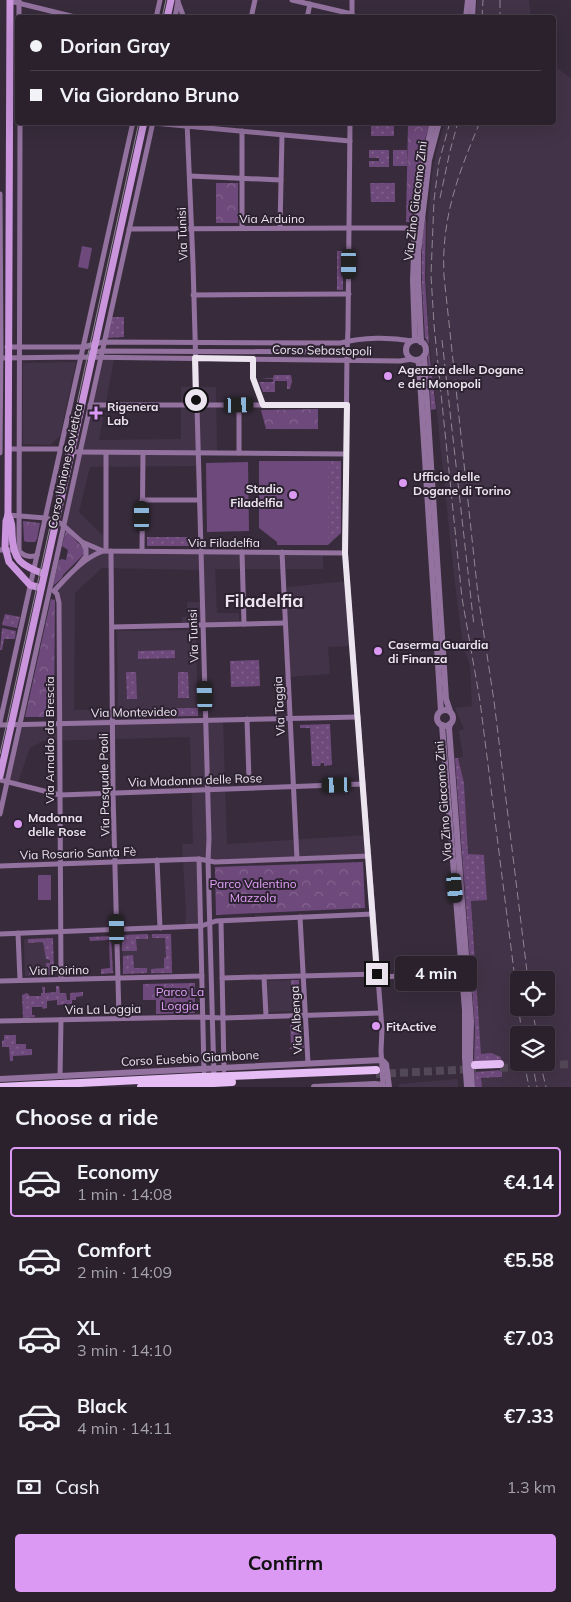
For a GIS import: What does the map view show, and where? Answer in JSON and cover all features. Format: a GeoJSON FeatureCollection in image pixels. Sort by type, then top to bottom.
{"type":"FeatureCollection","features":[{"type":"Feature","properties":{"kind":"main road"},"geometry":{"type":"LineString","coordinates":[[10,0],[5,347],[9,384],[8,512],[6,521],[11,566],[30,585],[41,588]]}},
{"type":"Feature","properties":{"kind":"main road"},"geometry":{"type":"LineString","coordinates":[[169,15],[176,1]]}},
{"type":"Feature","properties":{"kind":"main road","name":"Corso Unione Sovietica"},"geometry":{"type":"LineString","coordinates":[[0,776],[143,125]]}},
{"type":"Feature","properties":{"kind":"main road"},"geometry":{"type":"LineString","coordinates":[[10,550],[20,562],[44,574]]}},
{"type":"Feature","properties":{"kind":"main road"},"geometry":{"type":"LineString","coordinates":[[476,1067],[500,1066]]}},
{"type":"Feature","properties":{"kind":"main road","name":"Corso Eusebio Giambone"},"geometry":{"type":"LineString","coordinates":[[0,1087],[60,1082],[204,1079],[224,1082],[376,1072]]}},
{"type":"Feature","properties":{"kind":"main road","name":"Corso Eusebio Giambone"},"geometry":{"type":"LineString","coordinates":[[141,1087],[204,1079]]}},
{"type":"Feature","properties":{"kind":"street"},"geometry":{"type":"LineString","coordinates":[[10,0],[68,15]]}},
{"type":"Feature","properties":{"kind":"street"},"geometry":{"type":"LineString","coordinates":[[157,15],[160,0]]}},
{"type":"Feature","properties":{"kind":"street"},"geometry":{"type":"LineString","coordinates":[[252,15],[255,0]]}},
{"type":"Feature","properties":{"kind":"street"},"geometry":{"type":"LineString","coordinates":[[292,0],[348,15]]}},
{"type":"Feature","properties":{"kind":"street"},"geometry":{"type":"LineString","coordinates":[[352,0],[352,15]]}},
{"type":"Feature","properties":{"kind":"street"},"geometry":{"type":"LineString","coordinates":[[466,15],[468,0]]}},
{"type":"Feature","properties":{"kind":"street"},"geometry":{"type":"LineString","coordinates":[[472,15],[473,0]]}},
{"type":"Feature","properties":{"kind":"street"},"geometry":{"type":"LineString","coordinates":[[18,15],[19,1]]}},
{"type":"Feature","properties":{"kind":"street"},"geometry":{"type":"LineString","coordinates":[[175,15],[176,1]]}},
{"type":"Feature","properties":{"kind":"street"},"geometry":{"type":"LineString","coordinates":[[176,1],[183,15]]}},
{"type":"Feature","properties":{"kind":"street"},"geometry":{"type":"LineString","coordinates":[[308,15],[310,4]]}},
{"type":"Feature","properties":{"kind":"street"},"geometry":{"type":"LineString","coordinates":[[20,125],[19,516],[10,550],[28,556],[37,555]]}},
{"type":"Feature","properties":{"kind":"street","name":"Corso Unione Sovietica"},"geometry":{"type":"LineString","coordinates":[[0,724],[132,125]]}},
{"type":"Feature","properties":{"kind":"street","name":"Corso Unione Sovietica"},"geometry":{"type":"LineString","coordinates":[[0,814],[19,725],[52,590],[52,576],[153,125]]}},
{"type":"Feature","properties":{"kind":"street","name":"Via Tunisi"},"geometry":{"type":"LineString","coordinates":[[187,125],[208,790],[214,1079]]}},
{"type":"Feature","properties":{"kind":"street"},"geometry":{"type":"LineString","coordinates":[[195,125],[350,141]]}},
{"type":"Feature","properties":{"kind":"street"},"geometry":{"type":"LineString","coordinates":[[314,1087],[376,1084],[385,1086],[386,1064],[382,1060],[382,1029],[345,553],[350,125]]}},
{"type":"Feature","properties":{"kind":"street","name":"Via Zino Giacomo Zini"},"geometry":{"type":"LineString","coordinates":[[416,341],[413,280],[415,230],[424,160],[432,125]]}},
{"type":"Feature","properties":{"kind":"street","name":"Via Zino Giacomo Zini"},"geometry":{"type":"LineString","coordinates":[[416,341],[418,253],[429,160],[437,125]]}},
{"type":"Feature","properties":{"kind":"street"},"geometry":{"type":"LineString","coordinates":[[242,131],[242,228]]}},
{"type":"Feature","properties":{"kind":"street"},"geometry":{"type":"LineString","coordinates":[[280,228],[282,135]]}},
{"type":"Feature","properties":{"kind":"street"},"geometry":{"type":"LineString","coordinates":[[129,139],[140,141]]}},
{"type":"Feature","properties":{"kind":"street"},"geometry":{"type":"LineString","coordinates":[[190,176],[281,180]]}},
{"type":"Feature","properties":{"kind":"street"},"geometry":{"type":"LineString","coordinates":[[0,194],[5,347]]}},
{"type":"Feature","properties":{"kind":"street","name":"Via Arduino"},"geometry":{"type":"LineString","coordinates":[[129,229],[405,228],[415,230]]}},
{"type":"Feature","properties":{"kind":"street"},"geometry":{"type":"LineString","coordinates":[[193,295],[349,294]]}},
{"type":"Feature","properties":{"kind":"street","name":"Corso Sebastopoli"},"geometry":{"type":"LineString","coordinates":[[5,358],[81,357],[93,351],[103,342],[341,343],[356,339],[402,339],[416,341]]}},
{"type":"Feature","properties":{"kind":"street"},"geometry":{"type":"LineString","coordinates":[[416,341],[425,347],[424,356],[446,698],[453,717],[450,724],[442,725],[438,723],[437,718],[441,710],[419,364],[408,356],[406,350],[408,344],[416,341]]}},
{"type":"Feature","properties":{"kind":"street","name":"Corso Sebastopoli"},"geometry":{"type":"LineString","coordinates":[[5,347],[83,347],[93,351],[347,352]]}},
{"type":"Feature","properties":{"kind":"street","name":"Corso Sebastopoli"},"geometry":{"type":"LineString","coordinates":[[93,351],[100,358],[414,360]]}},
{"type":"Feature","properties":{"kind":"street"},"geometry":{"type":"LineString","coordinates":[[414,360],[424,356]]}},
{"type":"Feature","properties":{"kind":"street"},"geometry":{"type":"LineString","coordinates":[[0,452],[5,358]]}},
{"type":"Feature","properties":{"kind":"street"},"geometry":{"type":"LineString","coordinates":[[253,359],[253,378],[263,405]]}},
{"type":"Feature","properties":{"kind":"street"},"geometry":{"type":"LineString","coordinates":[[9,384],[20,390]]}},
{"type":"Feature","properties":{"kind":"street"},"geometry":{"type":"LineString","coordinates":[[239,405],[239,453]]}},
{"type":"Feature","properties":{"kind":"street"},"geometry":{"type":"LineString","coordinates":[[90,406],[347,405]]}},
{"type":"Feature","properties":{"kind":"street"},"geometry":{"type":"LineString","coordinates":[[8,449],[60,449]]}},
{"type":"Feature","properties":{"kind":"street"},"geometry":{"type":"LineString","coordinates":[[71,451],[106,453],[345,454]]}},
{"type":"Feature","properties":{"kind":"street","name":"Via Pasquale Paoli"},"geometry":{"type":"LineString","coordinates":[[106,453],[107,551],[112,627],[113,793],[118,1018]]}},
{"type":"Feature","properties":{"kind":"street"},"geometry":{"type":"LineString","coordinates":[[142,551],[143,453]]}},
{"type":"Feature","properties":{"kind":"street"},"geometry":{"type":"LineString","coordinates":[[142,500],[199,500]]}},
{"type":"Feature","properties":{"kind":"street"},"geometry":{"type":"LineString","coordinates":[[0,509],[19,516],[45,518],[64,525],[86,548],[87,552],[77,567]]}},
{"type":"Feature","properties":{"kind":"street"},"geometry":{"type":"LineString","coordinates":[[82,542],[107,551]]}},
{"type":"Feature","properties":{"kind":"street"},"geometry":{"type":"LineString","coordinates":[[41,588],[52,590],[91,556],[107,551]]}},
{"type":"Feature","properties":{"kind":"street","name":"Via Filadelfia"},"geometry":{"type":"LineString","coordinates":[[107,551],[345,553]]}},
{"type":"Feature","properties":{"kind":"street"},"geometry":{"type":"LineString","coordinates":[[242,552],[244,624]]}},
{"type":"Feature","properties":{"kind":"street","name":"Via Taggia"},"geometry":{"type":"LineString","coordinates":[[282,552],[297,859]]}},
{"type":"Feature","properties":{"kind":"street"},"geometry":{"type":"LineString","coordinates":[[44,574],[52,576]]}},
{"type":"Feature","properties":{"kind":"street","name":"Via Arnaldo da Brescia"},"geometry":{"type":"LineString","coordinates":[[52,590],[59,602],[61,979]]}},
{"type":"Feature","properties":{"kind":"street"},"geometry":{"type":"LineString","coordinates":[[112,627],[285,623]]}},
{"type":"Feature","properties":{"kind":"street"},"geometry":{"type":"LineString","coordinates":[[441,710],[450,711]]}},
{"type":"Feature","properties":{"kind":"street","name":"Via Montevideo"},"geometry":{"type":"LineString","coordinates":[[0,724],[358,717]]}},
{"type":"Feature","properties":{"kind":"street"},"geometry":{"type":"LineString","coordinates":[[247,719],[249,779]]}},
{"type":"Feature","properties":{"kind":"street","name":"Via Zino Giacomo Zini"},"geometry":{"type":"LineString","coordinates":[[450,724],[471,1022],[470,1058],[472,1087]]}},
{"type":"Feature","properties":{"kind":"street","name":"Via Zino Giacomo Zini"},"geometry":{"type":"LineString","coordinates":[[442,725],[444,730],[465,1010],[467,1087]]}},
{"type":"Feature","properties":{"kind":"street","name":"Via Madonna delle Rose"},"geometry":{"type":"LineString","coordinates":[[0,780],[60,795],[363,784]]}},
{"type":"Feature","properties":{"kind":"street","name":"Via Rosario Santa Fè"},"geometry":{"type":"LineString","coordinates":[[0,866],[199,859],[215,862],[369,856]]}},
{"type":"Feature","properties":{"kind":"street"},"geometry":{"type":"LineString","coordinates":[[199,859],[204,1079]]}},
{"type":"Feature","properties":{"kind":"street"},"geometry":{"type":"LineString","coordinates":[[157,860],[160,928]]}},
{"type":"Feature","properties":{"kind":"street"},"geometry":{"type":"LineString","coordinates":[[0,934],[201,926],[219,921],[373,914]]}},
{"type":"Feature","properties":{"kind":"street","name":"Via Albenga"},"geometry":{"type":"LineString","coordinates":[[300,917],[308,1063]]}},
{"type":"Feature","properties":{"kind":"street"},"geometry":{"type":"LineString","coordinates":[[219,921],[224,1082]]}},
{"type":"Feature","properties":{"kind":"street"},"geometry":{"type":"LineString","coordinates":[[18,933],[20,980]]}},
{"type":"Feature","properties":{"kind":"street","name":"Via Albenga"},"geometry":{"type":"LineString","coordinates":[[303,976],[377,974],[384,976],[453,972]]}},
{"type":"Feature","properties":{"kind":"street","name":"Via Poirino"},"geometry":{"type":"LineString","coordinates":[[0,981],[202,976]]}},
{"type":"Feature","properties":{"kind":"street"},"geometry":{"type":"LineString","coordinates":[[222,978],[303,976]]}},
{"type":"Feature","properties":{"kind":"street"},"geometry":{"type":"LineString","coordinates":[[264,977],[266,1016]]}},
{"type":"Feature","properties":{"kind":"street","name":"Via La Loggia"},"geometry":{"type":"LineString","coordinates":[[0,1021],[223,1018],[380,1013]]}},
{"type":"Feature","properties":{"kind":"street"},"geometry":{"type":"LineString","coordinates":[[60,1082],[61,1020]]}},
{"type":"Feature","properties":{"kind":"street","name":"Corso Eusebio Giambone"},"geometry":{"type":"LineString","coordinates":[[214,1079],[223,1068],[382,1060]]}},
{"type":"Feature","properties":{"kind":"street","name":"Corso Eusebio Giambone"},"geometry":{"type":"LineString","coordinates":[[0,1079],[60,1082]]}},
{"type":"Feature","properties":{"kind":"shaded area"},"geometry":{"type":"Polygon","coordinates":[[[477,0],[529,0],[531,15],[476,15],[477,0]]]}},
{"type":"Feature","properties":{"kind":"shaded area"},"geometry":{"type":"Polygon","coordinates":[[[556,67],[571,78],[571,1087],[482,1087],[481,1079],[502,1077],[501,1057],[481,1054],[471,900],[487,900],[484,856],[467,854],[464,783],[458,758],[463,757],[459,731],[464,729],[455,708],[472,706],[470,665],[463,646],[455,584],[429,338],[426,279],[427,228],[432,174],[444,125],[556,125],[556,67]]]}},
{"type":"Feature","properties":{"kind":"shaded area"},"geometry":{"type":"Polygon","coordinates":[[[104,359],[114,359],[99,440],[181,439],[181,387],[216,387],[217,453],[198,453],[198,466],[90,467],[79,512],[104,535],[104,550],[323,552],[323,569],[215,569],[217,613],[239,613],[239,624],[182,625],[182,617],[191,616],[187,614],[187,602],[202,602],[201,570],[102,568],[75,593],[74,710],[112,710],[112,722],[223,720],[227,844],[367,835],[369,856],[199,862],[201,926],[185,927],[186,912],[182,844],[193,844],[190,737],[43,741],[30,748],[17,785],[7,783],[19,725],[59,724],[59,603],[54,591],[86,556],[86,549],[63,525],[104,359]]]}},
{"type":"Feature","properties":{"kind":"shaded area"},"geometry":{"type":"Polygon","coordinates":[[[76,362],[60,436],[50,445],[23,444],[23,363],[76,362]]]}},
{"type":"Feature","properties":{"kind":"shaded area"},"geometry":{"type":"Polygon","coordinates":[[[348,581],[352,646],[328,647],[330,674],[290,677],[287,587],[348,581]]]}},
{"type":"Feature","properties":{"kind":"shaded area"},"geometry":{"type":"Polygon","coordinates":[[[196,630],[198,716],[118,717],[117,631],[196,630]]]}},
{"type":"Feature","properties":{"kind":"shaded area"},"geometry":{"type":"Polygon","coordinates":[[[171,934],[172,973],[123,974],[122,935],[171,934]]]}},
{"type":"Feature","properties":{"kind":"shaded area"},"geometry":{"type":"Polygon","coordinates":[[[53,938],[54,975],[25,976],[24,939],[53,938]]]}},
{"type":"Feature","properties":{"kind":"shaded area"},"geometry":{"type":"Polygon","coordinates":[[[299,980],[300,1011],[268,1012],[267,981],[299,980]]]}},
{"type":"Feature","properties":{"kind":"shaded area"},"geometry":{"type":"Polygon","coordinates":[[[458,1079],[458,1087],[399,1087],[399,1084],[458,1079]]]}},
{"type":"Feature","properties":{"kind":"green space"},"geometry":{"type":"Polygon","coordinates":[[[371,125],[394,125],[394,136],[371,136],[371,125]]]}},
{"type":"Feature","properties":{"kind":"green space"},"geometry":{"type":"Polygon","coordinates":[[[408,125],[429,125],[422,149],[412,222],[406,222],[408,125]]]}},
{"type":"Feature","properties":{"kind":"green space"},"geometry":{"type":"Polygon","coordinates":[[[369,150],[389,150],[389,167],[369,167],[369,161],[379,161],[379,158],[369,158],[369,150]]]}},
{"type":"Feature","properties":{"kind":"green space"},"geometry":{"type":"Polygon","coordinates":[[[393,150],[407,150],[407,166],[393,166],[393,150]]]}},
{"type":"Feature","properties":{"kind":"green space"},"geometry":{"type":"Polygon","coordinates":[[[216,183],[238,183],[238,223],[216,223],[216,183]]]}},
{"type":"Feature","properties":{"kind":"green space"},"geometry":{"type":"Polygon","coordinates":[[[370,183],[395,183],[395,202],[371,202],[370,183]]]}},
{"type":"Feature","properties":{"kind":"green space"},"geometry":{"type":"Polygon","coordinates":[[[426,216],[425,278],[429,344],[425,338],[422,277],[422,246],[426,216]]]}},
{"type":"Feature","properties":{"kind":"green space"},"geometry":{"type":"Polygon","coordinates":[[[82,246],[92,248],[88,269],[78,267],[82,246]]]}},
{"type":"Feature","properties":{"kind":"green space"},"geometry":{"type":"Polygon","coordinates":[[[337,251],[343,251],[343,290],[337,290],[337,251]]]}},
{"type":"Feature","properties":{"kind":"green space"},"geometry":{"type":"Polygon","coordinates":[[[112,317],[124,317],[124,337],[107,338],[112,317]]]}},
{"type":"Feature","properties":{"kind":"green space"},"geometry":{"type":"Polygon","coordinates":[[[429,351],[436,409],[431,410],[428,357],[429,351]]]}},
{"type":"Feature","properties":{"kind":"green space"},"geometry":{"type":"Polygon","coordinates":[[[274,375],[291,375],[290,389],[287,389],[287,381],[275,381],[275,392],[263,392],[259,382],[273,382],[273,379],[261,378],[273,378],[274,375]]]}},
{"type":"Feature","properties":{"kind":"green space"},"geometry":{"type":"Polygon","coordinates":[[[318,409],[318,429],[266,429],[261,410],[318,409]]]}},
{"type":"Feature","properties":{"kind":"green space","name":"Stadio Filadelfia"},"geometry":{"type":"Polygon","coordinates":[[[259,461],[328,461],[328,545],[277,545],[277,542],[259,528],[259,461]]]}},
{"type":"Feature","properties":{"kind":"green space"},"geometry":{"type":"Polygon","coordinates":[[[328,461],[341,461],[341,533],[328,545],[328,461]]]}},
{"type":"Feature","properties":{"kind":"green space"},"geometry":{"type":"Polygon","coordinates":[[[248,462],[249,531],[207,532],[206,463],[248,462]]]}},
{"type":"Feature","properties":{"kind":"green space"},"geometry":{"type":"Polygon","coordinates":[[[23,521],[40,523],[35,542],[24,541],[23,521]]]}},
{"type":"Feature","properties":{"kind":"green space"},"geometry":{"type":"Polygon","coordinates":[[[66,530],[84,549],[84,554],[53,586],[59,560],[66,560],[68,550],[62,546],[66,530]]]}},
{"type":"Feature","properties":{"kind":"green space"},"geometry":{"type":"Polygon","coordinates":[[[147,537],[191,537],[191,546],[147,546],[147,537]]]}},
{"type":"Feature","properties":{"kind":"green space"},"geometry":{"type":"Polygon","coordinates":[[[51,599],[55,600],[54,717],[25,717],[51,599]]]}},
{"type":"Feature","properties":{"kind":"green space"},"geometry":{"type":"Polygon","coordinates":[[[5,614],[20,617],[17,628],[2,625],[5,614]]]}},
{"type":"Feature","properties":{"kind":"green space"},"geometry":{"type":"Polygon","coordinates":[[[2,628],[16,631],[15,639],[4,639],[2,650],[0,650],[2,628]]]}},
{"type":"Feature","properties":{"kind":"green space"},"geometry":{"type":"Polygon","coordinates":[[[175,650],[175,658],[138,659],[138,651],[175,650]]]}},
{"type":"Feature","properties":{"kind":"green space"},"geometry":{"type":"Polygon","coordinates":[[[259,660],[260,686],[231,687],[230,661],[259,660]]]}},
{"type":"Feature","properties":{"kind":"green space"},"geometry":{"type":"Polygon","coordinates":[[[126,672],[136,672],[137,699],[127,699],[126,672]]]}},
{"type":"Feature","properties":{"kind":"green space"},"geometry":{"type":"Polygon","coordinates":[[[178,672],[188,672],[189,698],[178,698],[178,672]]]}},
{"type":"Feature","properties":{"kind":"green space"},"geometry":{"type":"Polygon","coordinates":[[[198,708],[198,716],[118,717],[118,709],[198,708]]]}},
{"type":"Feature","properties":{"kind":"green space"},"geometry":{"type":"Polygon","coordinates":[[[330,724],[332,765],[324,766],[324,763],[321,763],[320,766],[312,766],[310,728],[300,728],[300,725],[330,724]]]}},
{"type":"Feature","properties":{"kind":"green space"},"geometry":{"type":"Polygon","coordinates":[[[455,758],[458,758],[464,783],[468,854],[484,855],[487,900],[471,901],[481,1054],[491,1053],[501,1057],[501,1063],[474,1062],[475,1029],[455,758]]]}},
{"type":"Feature","properties":{"kind":"green space","name":"Parco Valentino Mazzola"},"geometry":{"type":"Polygon","coordinates":[[[363,862],[365,908],[216,915],[215,867],[363,862]]]}},
{"type":"Feature","properties":{"kind":"green space"},"geometry":{"type":"Polygon","coordinates":[[[38,875],[51,875],[51,900],[38,900],[38,875]]]}},
{"type":"Feature","properties":{"kind":"green space"},"geometry":{"type":"Polygon","coordinates":[[[148,934],[148,939],[136,939],[137,951],[122,951],[122,935],[148,934]]]}},
{"type":"Feature","properties":{"kind":"green space"},"geometry":{"type":"Polygon","coordinates":[[[152,934],[171,934],[172,973],[151,973],[151,969],[164,968],[164,958],[166,957],[165,938],[152,938],[152,934]]]}},
{"type":"Feature","properties":{"kind":"green space"},"geometry":{"type":"Polygon","coordinates":[[[111,936],[113,973],[101,974],[101,969],[110,968],[109,940],[90,941],[89,937],[111,936]]]}},
{"type":"Feature","properties":{"kind":"green space"},"geometry":{"type":"Polygon","coordinates":[[[53,938],[54,975],[29,975],[29,971],[44,971],[46,963],[50,963],[50,960],[46,959],[43,942],[28,943],[28,939],[53,938]]]}},
{"type":"Feature","properties":{"kind":"green space"},"geometry":{"type":"Polygon","coordinates":[[[133,955],[134,968],[147,968],[147,973],[123,974],[123,956],[133,955]]]}},
{"type":"Feature","properties":{"kind":"green space"},"geometry":{"type":"Polygon","coordinates":[[[291,980],[299,980],[300,1011],[292,1011],[291,980]]]}},
{"type":"Feature","properties":{"kind":"green space","name":"Parco La Loggia"},"geometry":{"type":"Polygon","coordinates":[[[195,983],[195,1013],[156,1014],[156,1000],[143,1000],[143,984],[195,983]]]}},
{"type":"Feature","properties":{"kind":"green space"},"geometry":{"type":"Polygon","coordinates":[[[56,986],[59,986],[60,993],[66,993],[67,1000],[70,1000],[70,993],[83,992],[83,996],[76,997],[76,1000],[72,1000],[72,1004],[57,1005],[57,1000],[47,1001],[47,1008],[32,1007],[32,1015],[35,1015],[35,1017],[23,1018],[22,995],[27,993],[30,996],[41,996],[41,993],[43,993],[42,987],[45,987],[45,993],[56,992],[56,986]]]}},
{"type":"Feature","properties":{"kind":"green space"},"geometry":{"type":"Polygon","coordinates":[[[300,1018],[304,1048],[289,1049],[291,1047],[290,1019],[300,1018]]]}},
{"type":"Feature","properties":{"kind":"green space"},"geometry":{"type":"Polygon","coordinates":[[[4,1035],[16,1035],[16,1044],[26,1044],[26,1049],[32,1049],[32,1055],[13,1056],[13,1061],[10,1061],[9,1047],[2,1047],[4,1035]]]}},
{"type":"Feature","properties":{"kind":"green space"},"geometry":{"type":"Polygon","coordinates":[[[502,1070],[502,1077],[481,1078],[482,1087],[475,1087],[474,1072],[502,1070]]]}},
{"type":"Feature","properties":{"kind":"tunnel"},"geometry":{"type":"LineString","coordinates":[[500,1068],[571,1064]]}},
{"type":"Feature","properties":{"kind":"tunnel"},"geometry":{"type":"LineString","coordinates":[[376,1074],[476,1069]]}},
{"type":"Feature","properties":{"kind":"tram line"},"geometry":{"type":"LineString","coordinates":[[163,15],[166,0]]}},
{"type":"Feature","properties":{"kind":"tram line"},"geometry":{"type":"LineString","coordinates":[[0,754],[138,125]]}},
{"type":"Feature","properties":{"kind":"railway"},"geometry":{"type":"LineString","coordinates":[[482,15],[483,0]]}},
{"type":"Feature","properties":{"kind":"railway"},"geometry":{"type":"LineString","coordinates":[[500,0],[500,15]]}},
{"type":"Feature","properties":{"kind":"railway"},"geometry":{"type":"LineString","coordinates":[[449,125],[439,162],[434,200],[431,275],[434,325],[462,598],[480,701],[521,1026]]}},
{"type":"Feature","properties":{"kind":"railway"},"geometry":{"type":"LineString","coordinates":[[440,198],[457,125]]}},
{"type":"Feature","properties":{"kind":"railway"},"geometry":{"type":"LineString","coordinates":[[479,125],[458,179],[448,216],[445,235],[444,276],[478,595],[494,701],[527,971]]}},
{"type":"Feature","properties":{"kind":"railway"},"geometry":{"type":"LineString","coordinates":[[442,340],[474,626]]}},
{"type":"Feature","properties":{"kind":"railway"},"geometry":{"type":"LineString","coordinates":[[533,1016],[535,1026]]}},
{"type":"Feature","properties":{"kind":"railway"},"geometry":{"type":"LineString","coordinates":[[526,1071],[529,1087]]}},
{"type":"Feature","properties":{"kind":"railway"},"geometry":{"type":"LineString","coordinates":[[534,1071],[537,1087]]}},
{"type":"Feature","properties":{"kind":"railway"},"geometry":{"type":"LineString","coordinates":[[542,1071],[546,1087]]}},
{"type":"Feature","properties":{"kind":"place","name":"Agenzia delle Dogane e dei Monopoli"},"geometry":{"type":"Point","coordinates":[388,376]}},
{"type":"Feature","properties":{"kind":"place","name":"Rigenera Lab"},"geometry":{"type":"Point","coordinates":[96,413]}},
{"type":"Feature","properties":{"kind":"place","name":"Ufficio delle Dogane di Torino"},"geometry":{"type":"Point","coordinates":[403,483]}},
{"type":"Feature","properties":{"kind":"place","name":"Stadio Filadelfia"},"geometry":{"type":"Point","coordinates":[293,495]}},
{"type":"Feature","properties":{"kind":"place","name":"Caserma Guardia di Finanza"},"geometry":{"type":"Point","coordinates":[378,651]}},
{"type":"Feature","properties":{"kind":"place","name":"Madonna delle Rose"},"geometry":{"type":"Point","coordinates":[18,824]}},
{"type":"Feature","properties":{"kind":"place","name":"FitActive"},"geometry":{"type":"Point","coordinates":[376,1026]}},
{"type":"Feature","properties":{"kind":"district","name":"Filadelfia"},"geometry":{"type":"Point","coordinates":[264,600]}},
{"type":"Feature","properties":{"kind":"route"},"geometry":{"type":"LineString","coordinates":[[196,400],[195,358],[253,359],[253,378],[263,405],[347,405],[345,553],[377,974]]}}]}
